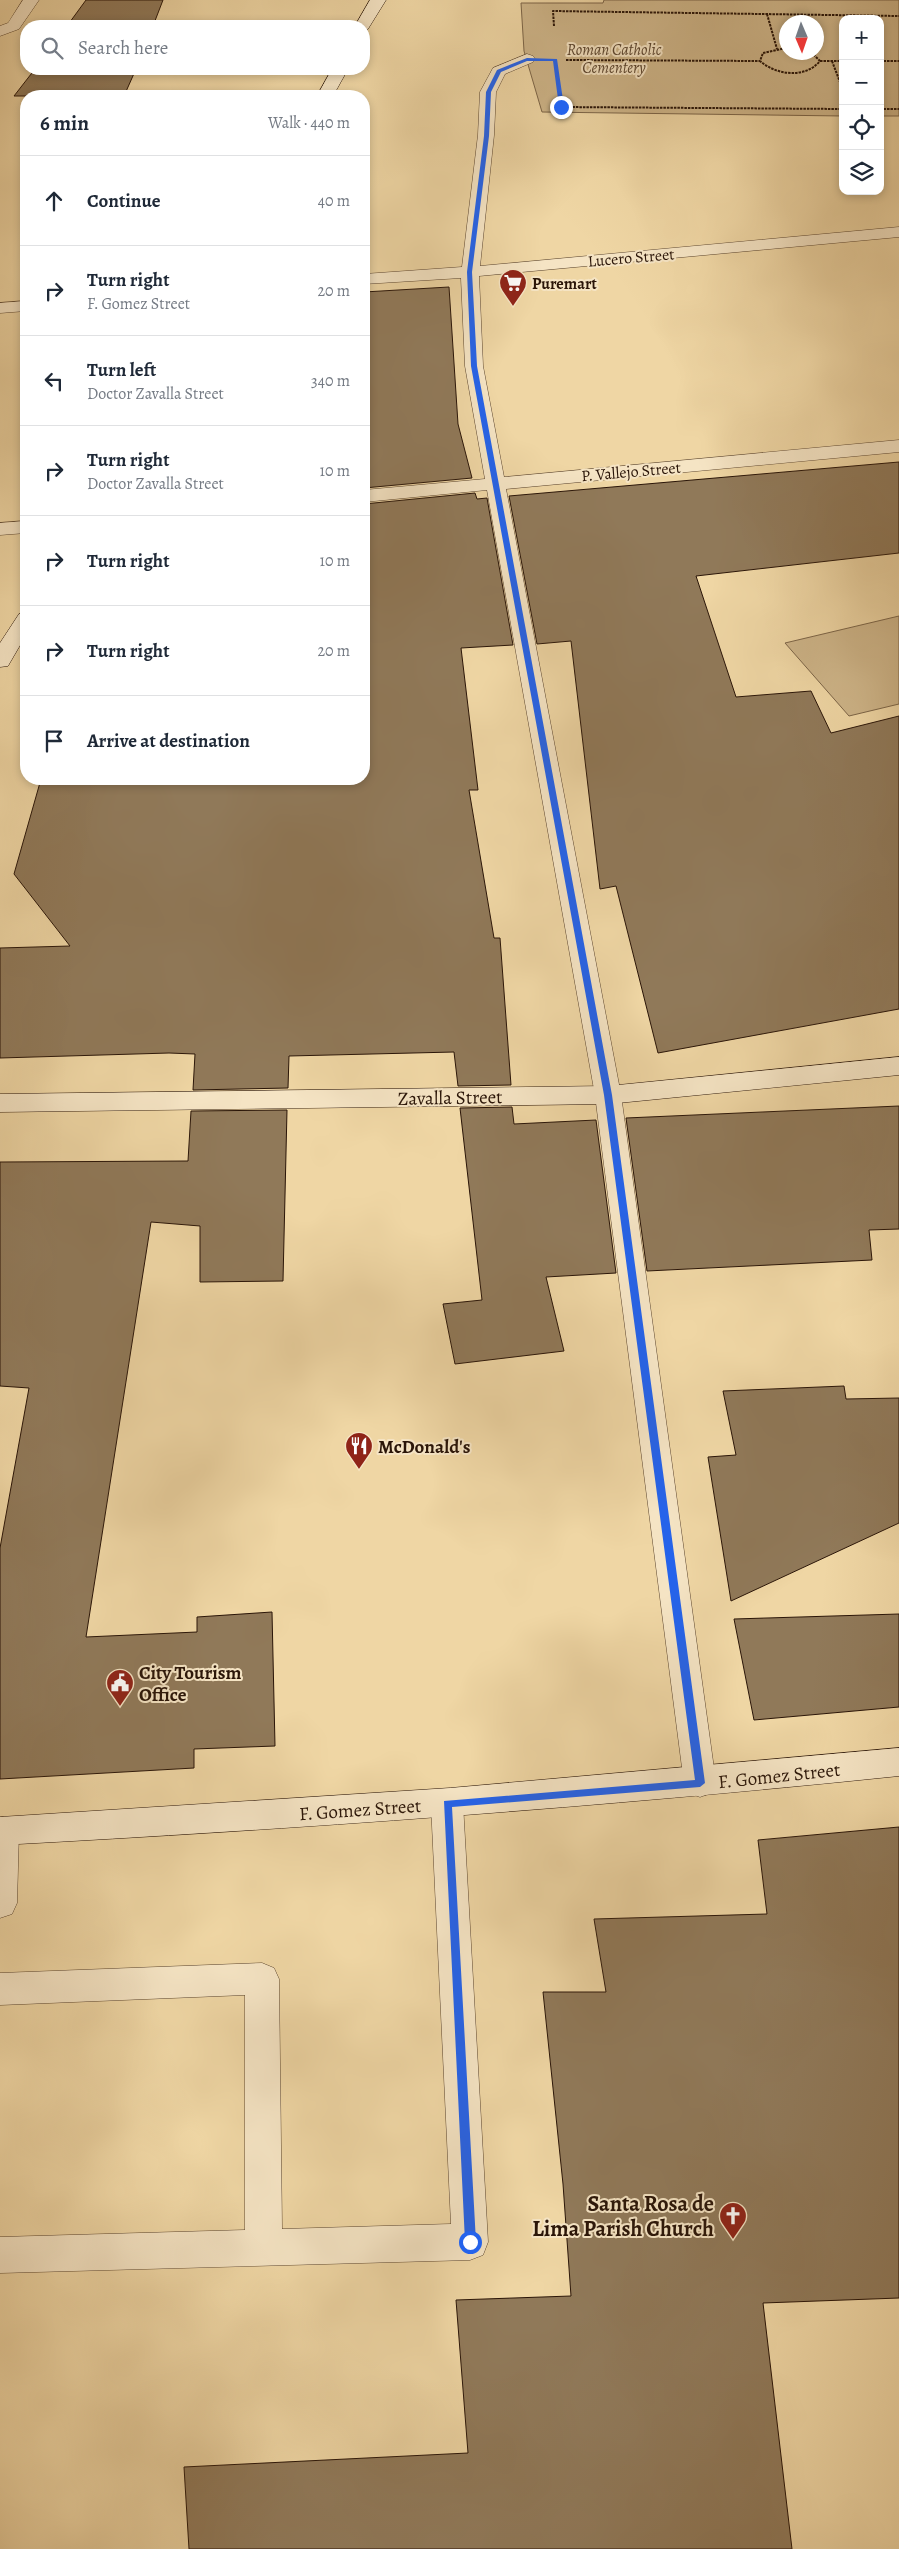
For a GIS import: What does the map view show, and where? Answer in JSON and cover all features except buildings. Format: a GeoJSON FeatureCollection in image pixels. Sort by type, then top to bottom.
{"type":"FeatureCollection","features":[{"type":"Feature","properties":{"kind":"street"},"geometry":{"type":"LineString","coordinates":[[0,31],[14,26],[31,0]]}},
{"type":"Feature","properties":{"kind":"street"},"geometry":{"type":"LineString","coordinates":[[366,20],[378,0]]}},
{"type":"Feature","properties":{"kind":"street"},"geometry":{"type":"LineString","coordinates":[[527,59],[499,71],[488,92],[486,136],[470,272],[474,366],[608,1095],[700,1783]]}},
{"type":"Feature","properties":{"kind":"street"},"geometry":{"type":"LineString","coordinates":[[328,90],[337,75]]}},
{"type":"Feature","properties":{"kind":"street","name":"Lucero Street"},"geometry":{"type":"LineString","coordinates":[[370,279],[470,272],[899,232]]}},
{"type":"Feature","properties":{"kind":"street"},"geometry":{"type":"LineString","coordinates":[[0,308],[20,306]]}},
{"type":"Feature","properties":{"kind":"street","name":"P. Vallejo Street"},"geometry":{"type":"LineString","coordinates":[[370,495],[899,446]]}},
{"type":"Feature","properties":{"kind":"street"},"geometry":{"type":"LineString","coordinates":[[0,529],[20,527]]}},
{"type":"Feature","properties":{"kind":"street"},"geometry":{"type":"LineString","coordinates":[[0,661],[20,628]]}},
{"type":"Feature","properties":{"kind":"street","name":"Zavalla Street"},"geometry":{"type":"LineString","coordinates":[[0,1103],[608,1095],[899,1066]]}},
{"type":"Feature","properties":{"kind":"street","name":"F. Gomez Street"},"geometry":{"type":"LineString","coordinates":[[1,1831],[447,1804],[700,1783],[899,1762]]}},
{"type":"Feature","properties":{"kind":"street"},"geometry":{"type":"LineString","coordinates":[[0,2255],[470,2242],[447,1804]]}},
{"type":"Feature","properties":{"kind":"street"},"geometry":{"type":"LineString","coordinates":[[0,1903],[1,1831]]}},
{"type":"Feature","properties":{"kind":"street"},"geometry":{"type":"LineString","coordinates":[[0,1989],[262,1979],[264,2249]]}},
{"type":"Feature","properties":{"kind":"path"},"geometry":{"type":"LineString","coordinates":[[839,109],[561,107],[555,60],[553,11],[899,16]]}},
{"type":"Feature","properties":{"kind":"path"},"geometry":{"type":"LineString","coordinates":[[760,61],[763,54],[777,49],[767,14]]}},
{"type":"Feature","properties":{"kind":"path"},"geometry":{"type":"LineString","coordinates":[[527,59],[760,61],[763,65],[777,71],[796,72],[813,69],[820,61],[839,61]]}},
{"type":"Feature","properties":{"kind":"path"},"geometry":{"type":"LineString","coordinates":[[832,61],[839,79]]}},
{"type":"Feature","properties":{"kind":"path"},"geometry":{"type":"LineString","coordinates":[[884,61],[899,61]]}},
{"type":"Feature","properties":{"kind":"path"},"geometry":{"type":"LineString","coordinates":[[884,109],[899,109]]}},
{"type":"Feature","properties":{"kind":"green space","name":"Roman Catholic Cementery"},"geometry":{"type":"Polygon","coordinates":[[[604,0],[899,0],[899,116],[884,116],[884,15],[839,15],[839,116],[542,112],[524,51],[521,3],[603,3],[604,0]]]}},
{"type":"Feature","properties":{"kind":"green space"},"geometry":{"type":"Polygon","coordinates":[[[899,616],[899,704],[849,716],[785,643],[899,616]]]}},
{"type":"Feature","properties":{"kind":"place","name":"Puremart"},"geometry":{"type":"Point","coordinates":[513,307]}},
{"type":"Feature","properties":{"kind":"place","name":"McDonald's"},"geometry":{"type":"Point","coordinates":[359,1470]}},
{"type":"Feature","properties":{"kind":"place","name":"City Tourism Office"},"geometry":{"type":"Point","coordinates":[120,1707]}},
{"type":"Feature","properties":{"kind":"place","name":"Santa Rosa de Lima Parish Church"},"geometry":{"type":"Point","coordinates":[733,2240]}},
{"type":"Feature","properties":{"kind":"route"},"geometry":{"type":"LineString","coordinates":[[470,2242],[447,1804],[700,1783],[608,1095],[474,366],[470,272],[486,136],[488,92],[499,71],[527,59],[555,60],[561,107]]}}]}
